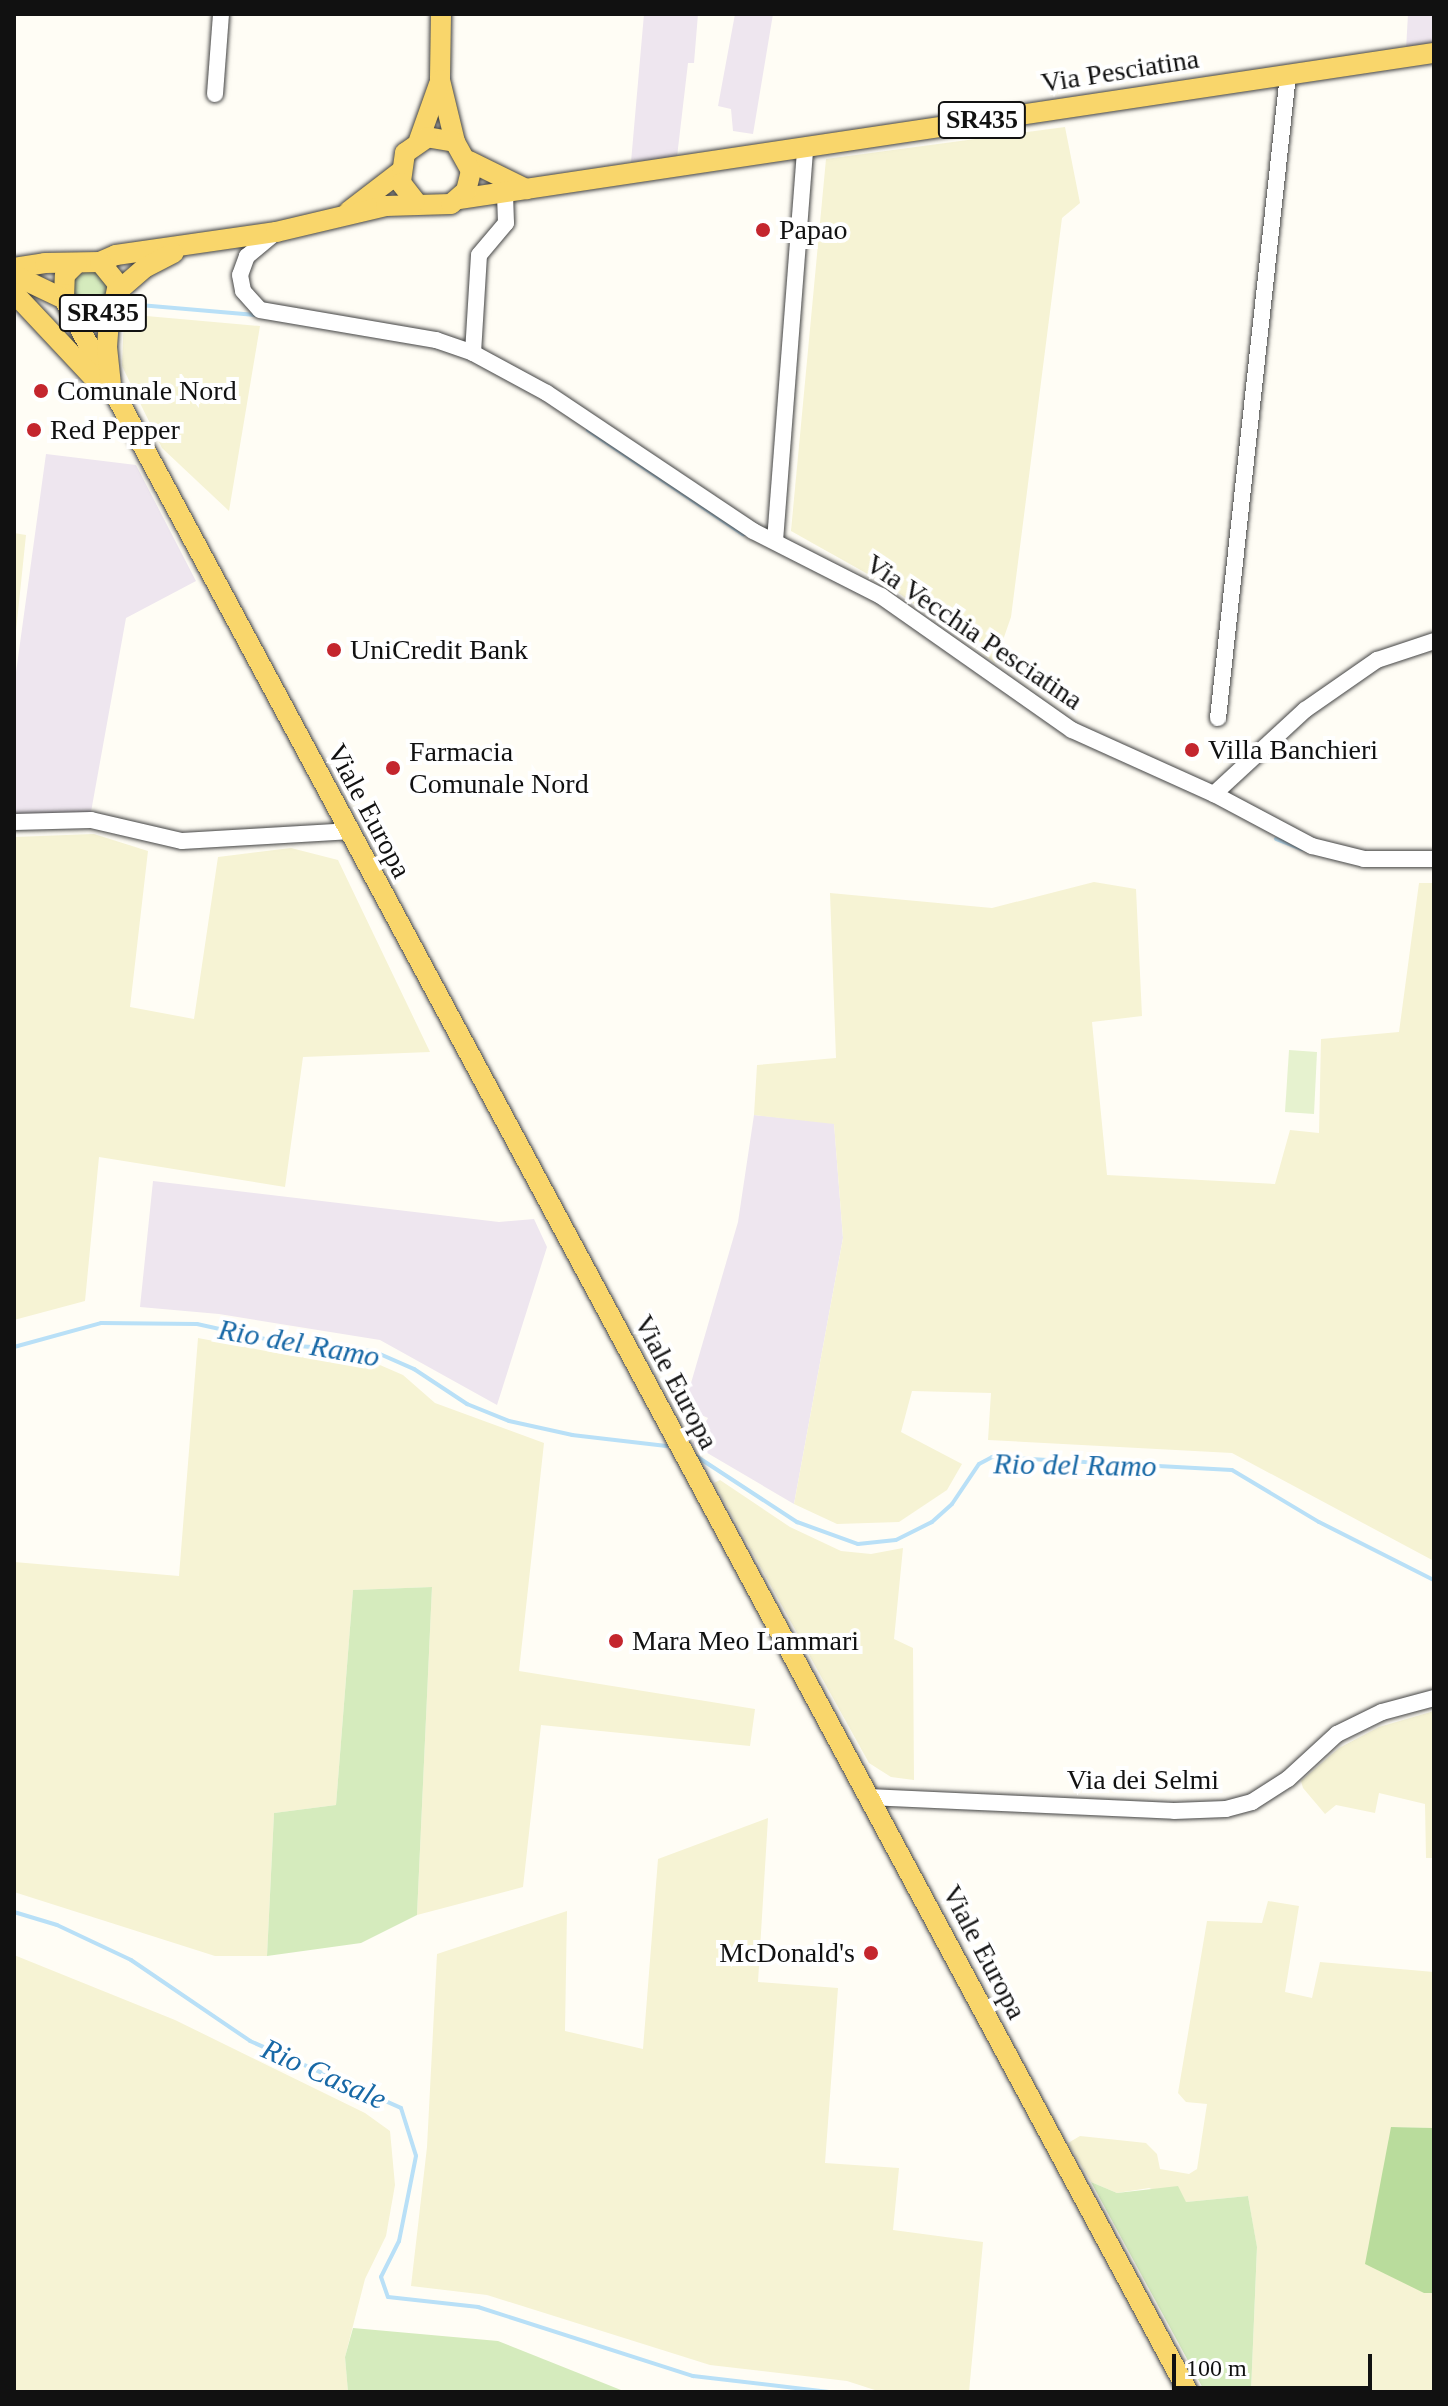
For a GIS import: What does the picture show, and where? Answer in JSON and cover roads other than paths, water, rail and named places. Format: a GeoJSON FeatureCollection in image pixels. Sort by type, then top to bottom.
{"type":"FeatureCollection","features":[{"type":"Feature","properties":{"kind":"main road"},"geometry":{"type":"LineString","coordinates":[[441,14],[440,80],[455,142],[469,161],[530,190]]}},
{"type":"Feature","properties":{"kind":"main road","name":"Via Pesciatina"},"geometry":{"type":"LineString","coordinates":[[14,268],[100,262],[116,255],[184,248],[276,232],[346,213],[415,201],[442,207],[483,192],[530,190],[1434,53]]}},
{"type":"Feature","properties":{"kind":"main road","name":"Via Pesciatina"},"geometry":{"type":"LineString","coordinates":[[346,213],[400,172],[405,153],[419,140],[440,80]]}},
{"type":"Feature","properties":{"kind":"main road"},"geometry":{"type":"LineString","coordinates":[[419,140],[437,136],[455,142]]}},
{"type":"Feature","properties":{"kind":"main road"},"geometry":{"type":"LineString","coordinates":[[459,199],[470,181],[469,161]]}},
{"type":"Feature","properties":{"kind":"main road"},"geometry":{"type":"LineString","coordinates":[[400,172],[415,201]]}},
{"type":"Feature","properties":{"kind":"main road","name":"Via Pesciatina"},"geometry":{"type":"LineString","coordinates":[[114,299],[146,267],[184,248]]}},
{"type":"Feature","properties":{"kind":"main road","name":"SR435"},"geometry":{"type":"LineString","coordinates":[[14,275],[64,299],[81,315],[97,315],[114,299],[116,277],[100,262]]}},
{"type":"Feature","properties":{"kind":"main road","name":"SR435"},"geometry":{"type":"LineString","coordinates":[[64,299],[65,275],[77,263]]}},
{"type":"Feature","properties":{"kind":"main road","name":"Viale Europa"},"geometry":{"type":"LineString","coordinates":[[14,293],[115,398]]}},
{"type":"Feature","properties":{"kind":"main road","name":"Viale Europa"},"geometry":{"type":"LineString","coordinates":[[64,299],[1188,2392]]}},
{"type":"Feature","properties":{"kind":"main road","name":"Viale Europa"},"geometry":{"type":"LineString","coordinates":[[114,299],[107,347],[115,398]]}},
{"type":"Feature","properties":{"kind":"street"},"geometry":{"type":"LineString","coordinates":[[215,94],[221,14]]}},
{"type":"Feature","properties":{"kind":"street"},"geometry":{"type":"LineString","coordinates":[[1218,718],[1288,75]]}},
{"type":"Feature","properties":{"kind":"street"},"geometry":{"type":"LineString","coordinates":[[775,541],[805,147]]}},
{"type":"Feature","properties":{"kind":"street"},"geometry":{"type":"LineString","coordinates":[[473,353],[479,255],[506,223],[505,193]]}},
{"type":"Feature","properties":{"kind":"street","name":"Via Vecchia Pesciatina"},"geometry":{"type":"LineString","coordinates":[[276,232],[247,256],[240,275],[243,291],[260,310],[436,340],[473,353],[547,393],[775,541],[881,596],[1072,730],[1214,794],[1324,849],[1380,860],[1434,859]]}},
{"type":"Feature","properties":{"kind":"street"},"geometry":{"type":"LineString","coordinates":[[1214,794],[1305,710],[1377,660],[1434,641]]}},
{"type":"Feature","properties":{"kind":"street"},"geometry":{"type":"LineString","coordinates":[[14,822],[91,820],[182,841],[348,831]]}},
{"type":"Feature","properties":{"kind":"street","name":"Via dei Selmi"},"geometry":{"type":"LineString","coordinates":[[868,1797],[1174,1811],[1226,1809],[1252,1802],[1288,1779],[1337,1734],[1382,1712],[1434,1698]]}},
{"type":"Feature","properties":{"kind":"waterway"},"geometry":{"type":"LineString","coordinates":[[128,304],[256,315]]}},
{"type":"Feature","properties":{"kind":"waterway"},"geometry":{"type":"LineString","coordinates":[[588,430],[743,534]]}},
{"type":"Feature","properties":{"kind":"waterway"},"geometry":{"type":"LineString","coordinates":[[1276,839],[1302,849]]}},
{"type":"Feature","properties":{"kind":"waterway","name":"Rio del Ramo"},"geometry":{"type":"LineString","coordinates":[[14,1347],[101,1323],[197,1324],[297,1346],[373,1351],[414,1369],[467,1404],[509,1421],[572,1435],[666,1446]]}},
{"type":"Feature","properties":{"kind":"waterway","name":"Rio del Ramo"},"geometry":{"type":"LineString","coordinates":[[696,1456],[797,1522],[858,1544],[896,1540],[932,1522],[952,1504],[979,1464],[992,1457],[1232,1470],[1319,1522],[1434,1580]]}},
{"type":"Feature","properties":{"kind":"waterway","name":"Rio Casale"},"geometry":{"type":"LineString","coordinates":[[14,1912],[57,1925],[131,1960],[250,2041],[401,2108],[416,2156],[399,2241],[381,2277],[388,2297],[478,2307],[693,2376],[829,2392]]}},
{"type":"Feature","properties":{"kind":"place","name":"Papao"},"geometry":{"type":"Point","coordinates":[763,230]}},
{"type":"Feature","properties":{"kind":"place","name":"Comunale Nord"},"geometry":{"type":"Point","coordinates":[41,391]}},
{"type":"Feature","properties":{"kind":"place","name":"Red Pepper"},"geometry":{"type":"Point","coordinates":[34,430]}},
{"type":"Feature","properties":{"kind":"place","name":"UniCredit Bank"},"geometry":{"type":"Point","coordinates":[334,650]}},
{"type":"Feature","properties":{"kind":"place","name":"Villa Banchieri"},"geometry":{"type":"Point","coordinates":[1192,750]}},
{"type":"Feature","properties":{"kind":"place","name":"Farmacia Comunale Nord"},"geometry":{"type":"Point","coordinates":[393,768]}},
{"type":"Feature","properties":{"kind":"place","name":"Mara Meo Lammari"},"geometry":{"type":"Point","coordinates":[616,1641]}},
{"type":"Feature","properties":{"kind":"place","name":"McDonald's"},"geometry":{"type":"Point","coordinates":[871,1953]}}]}
